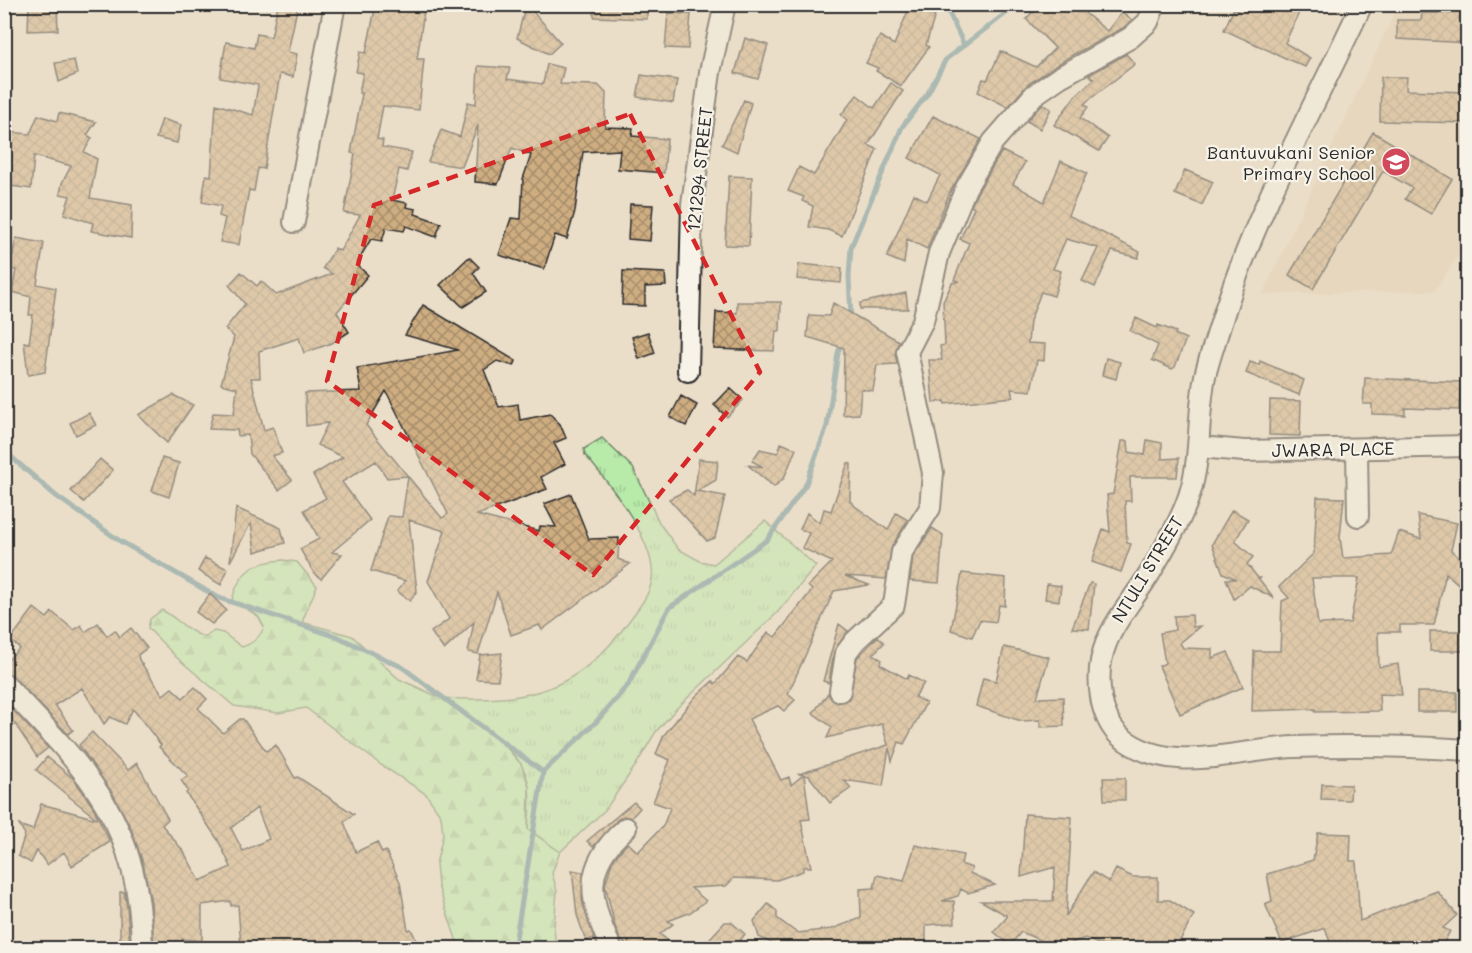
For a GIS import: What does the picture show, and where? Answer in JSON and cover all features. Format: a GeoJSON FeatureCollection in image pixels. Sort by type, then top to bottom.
{"type":"FeatureCollection","features":[{"type":"Feature","properties":{"kind":"street"},"geometry":{"type":"LineString","coordinates":[[294,222],[335,4]]}},
{"type":"Feature","properties":{"kind":"street","name":"121294 STREET"},"geometry":{"type":"LineString","coordinates":[[688,371],[692,204],[710,72],[725,4]]}},
{"type":"Feature","properties":{"kind":"street"},"geometry":{"type":"LineString","coordinates":[[840,691],[846,653],[855,641],[894,605],[902,552],[930,508],[933,473],[907,352],[923,321],[939,253],[966,188],[993,142],[1034,95],[1060,77],[1130,38],[1148,22],[1155,4]]}},
{"type":"Feature","properties":{"kind":"street","name":"NTULI STREET"},"geometry":{"type":"LineString","coordinates":[[1362,4],[1281,173],[1241,267],[1205,376],[1200,447],[1189,495],[1175,528],[1148,574],[1119,614],[1100,661],[1102,704],[1118,735],[1156,756],[1190,759],[1292,747],[1424,747],[1467,750]]}},
{"type":"Feature","properties":{"kind":"street","name":"JWARA PLACE"},"geometry":{"type":"LineString","coordinates":[[1200,447],[1244,451],[1467,446]]}},
{"type":"Feature","properties":{"kind":"street"},"geometry":{"type":"LineString","coordinates":[[1357,448],[1358,516]]}},
{"type":"Feature","properties":{"kind":"street"},"geometry":{"type":"LineString","coordinates":[[4,684],[76,760],[97,788],[114,817],[140,895],[142,948]]}},
{"type":"Feature","properties":{"kind":"street"},"geometry":{"type":"LineString","coordinates":[[611,948],[600,923],[591,885],[603,853],[626,828]]}},
{"type":"Feature","properties":{"kind":"highlighted area"},"geometry":{"type":"Polygon","coordinates":[[[630,114],[760,372],[593,575],[327,381],[374,205],[630,114]]]}},
{"type":"Feature","properties":{"kind":"shaded area","name":"Bantuvukani Senior Primary School"},"geometry":{"type":"Polygon","coordinates":[[[1398,5],[1467,5],[1467,242],[1435,291],[1262,295],[1398,5]]]}},
{"type":"Feature","properties":{"kind":"green space"},"geometry":{"type":"Polygon","coordinates":[[[602,438],[633,468],[660,524],[678,549],[700,561],[714,564],[765,521],[816,566],[777,613],[677,708],[655,733],[605,810],[560,852],[528,829],[529,788],[518,760],[495,736],[441,698],[471,699],[524,695],[547,689],[569,679],[590,665],[642,603],[649,590],[652,576],[649,554],[626,508],[585,455],[584,449],[602,438]]]}},
{"type":"Feature","properties":{"kind":"green space"},"geometry":{"type":"Polygon","coordinates":[[[283,560],[297,562],[317,586],[302,622],[352,636],[399,679],[441,698],[506,747],[521,764],[529,786],[528,829],[560,852],[552,873],[557,891],[554,927],[556,948],[459,948],[438,886],[436,864],[443,835],[441,816],[426,794],[381,765],[306,708],[278,713],[234,706],[176,657],[148,628],[150,619],[162,610],[199,635],[205,637],[214,631],[223,633],[242,647],[250,644],[264,627],[258,616],[232,600],[235,590],[244,575],[256,566],[283,560]]]}},
{"type":"Feature","properties":{"kind":"building"},"geometry":{"type":"Polygon","coordinates":[[[29,4],[57,4],[58,30],[28,31],[29,4]]]}},
{"type":"Feature","properties":{"kind":"building"},"geometry":{"type":"Polygon","coordinates":[[[278,4],[298,4],[288,52],[297,54],[293,77],[280,74],[264,169],[258,168],[254,191],[249,190],[239,245],[220,242],[225,218],[219,216],[221,206],[202,202],[206,175],[211,176],[216,104],[253,115],[258,85],[220,78],[226,42],[254,48],[257,34],[271,37],[278,4]]]}},
{"type":"Feature","properties":{"kind":"building"},"geometry":{"type":"Polygon","coordinates":[[[376,4],[425,4],[417,59],[424,59],[419,110],[383,106],[377,139],[383,140],[382,147],[412,152],[407,171],[399,169],[392,200],[407,203],[406,207],[416,209],[415,214],[441,223],[436,237],[406,226],[404,231],[386,228],[382,241],[371,239],[356,264],[368,275],[337,312],[349,332],[332,343],[304,353],[299,338],[259,351],[260,378],[251,378],[264,430],[273,427],[282,453],[272,456],[292,480],[279,490],[250,454],[248,435],[238,436],[237,430],[209,429],[213,413],[234,414],[237,388],[221,384],[234,337],[225,329],[245,304],[229,285],[241,272],[257,286],[261,281],[276,295],[332,274],[323,268],[335,248],[340,251],[360,215],[344,213],[355,154],[351,153],[362,93],[359,93],[363,73],[356,72],[360,52],[366,53],[376,4]]]}},
{"type":"Feature","properties":{"kind":"building"},"geometry":{"type":"Polygon","coordinates":[[[526,4],[561,43],[549,54],[517,38],[526,4]]]}},
{"type":"Feature","properties":{"kind":"building"},"geometry":{"type":"Polygon","coordinates":[[[594,4],[647,4],[647,19],[594,17],[594,4]]]}},
{"type":"Feature","properties":{"kind":"building"},"geometry":{"type":"Polygon","coordinates":[[[1040,4],[1074,4],[1107,31],[1122,12],[1132,20],[1123,28],[1069,57],[1027,85],[1008,107],[978,92],[983,79],[987,80],[1001,51],[1036,67],[1055,48],[1026,19],[1040,4]]]}},
{"type":"Feature","properties":{"kind":"building"},"geometry":{"type":"Polygon","coordinates":[[[1240,4],[1303,4],[1285,43],[1310,58],[1305,67],[1224,30],[1234,8],[1237,10],[1240,4]]]}},
{"type":"Feature","properties":{"kind":"building"},"geometry":{"type":"Polygon","coordinates":[[[1451,4],[1467,4],[1467,43],[1397,39],[1397,20],[1421,20],[1422,13],[1450,13],[1451,4]]]}},
{"type":"Feature","properties":{"kind":"building"},"geometry":{"type":"Polygon","coordinates":[[[910,6],[935,15],[926,45],[929,47],[901,86],[876,71],[878,68],[866,63],[880,36],[894,45],[910,6]]]}},
{"type":"Feature","properties":{"kind":"building"},"geometry":{"type":"Polygon","coordinates":[[[668,13],[691,14],[688,49],[665,48],[668,13]]]}},
{"type":"Feature","properties":{"kind":"building"},"geometry":{"type":"Polygon","coordinates":[[[745,38],[768,45],[758,79],[735,73],[745,38]]]}},
{"type":"Feature","properties":{"kind":"building"},"geometry":{"type":"Polygon","coordinates":[[[1126,54],[1135,64],[1084,104],[1088,107],[1080,118],[1108,138],[1099,151],[1054,125],[1075,96],[1094,79],[1089,75],[1126,54]]]}},
{"type":"Feature","properties":{"kind":"building"},"geometry":{"type":"Polygon","coordinates":[[[74,60],[77,74],[59,82],[55,63],[74,60]]]}},
{"type":"Feature","properties":{"kind":"building"},"geometry":{"type":"Polygon","coordinates":[[[547,64],[564,68],[560,84],[598,85],[606,93],[605,127],[633,128],[632,136],[667,139],[664,173],[618,169],[620,150],[583,152],[575,211],[567,239],[555,235],[544,269],[499,255],[511,218],[521,219],[523,179],[531,155],[512,148],[498,184],[475,182],[478,125],[462,167],[428,162],[441,130],[460,137],[468,102],[476,104],[478,66],[510,68],[507,79],[543,84],[547,64]]]}},
{"type":"Feature","properties":{"kind":"building"},"geometry":{"type":"Polygon","coordinates":[[[641,75],[677,80],[673,103],[637,97],[641,75]]]}},
{"type":"Feature","properties":{"kind":"building"},"geometry":{"type":"Polygon","coordinates":[[[1381,77],[1407,77],[1406,90],[1467,92],[1467,123],[1380,121],[1381,77]]]}},
{"type":"Feature","properties":{"kind":"building"},"geometry":{"type":"Polygon","coordinates":[[[891,83],[903,91],[868,145],[877,149],[842,236],[828,230],[809,227],[813,206],[802,201],[804,197],[788,191],[799,167],[814,175],[847,120],[841,115],[857,95],[874,108],[891,83]]]}},
{"type":"Feature","properties":{"kind":"building"},"geometry":{"type":"Polygon","coordinates":[[[744,100],[751,103],[737,152],[722,145],[744,100]]]}},
{"type":"Feature","properties":{"kind":"building"},"geometry":{"type":"Polygon","coordinates":[[[1042,104],[1051,109],[1040,129],[1027,121],[1042,104]]]}},
{"type":"Feature","properties":{"kind":"building"},"geometry":{"type":"Polygon","coordinates":[[[59,113],[96,122],[87,135],[92,138],[84,152],[97,159],[90,198],[132,205],[131,238],[91,231],[93,223],[64,214],[70,196],[60,194],[62,183],[71,166],[34,156],[31,189],[4,185],[8,132],[30,134],[38,115],[57,121],[59,113]]]}},
{"type":"Feature","properties":{"kind":"building"},"geometry":{"type":"Polygon","coordinates":[[[933,116],[981,139],[950,192],[927,249],[907,239],[904,264],[887,257],[914,194],[927,201],[940,175],[909,158],[933,116]]]}},
{"type":"Feature","properties":{"kind":"building"},"geometry":{"type":"Polygon","coordinates":[[[162,119],[181,125],[177,143],[156,138],[162,119]]]}},
{"type":"Feature","properties":{"kind":"building"},"geometry":{"type":"Polygon","coordinates":[[[1373,132],[1452,179],[1431,214],[1405,199],[1412,188],[1383,171],[1313,289],[1289,275],[1373,132]]]}},
{"type":"Feature","properties":{"kind":"building"},"geometry":{"type":"Polygon","coordinates":[[[1002,151],[1025,162],[1013,184],[1044,202],[1061,161],[1087,173],[1068,215],[1140,252],[1138,258],[1112,251],[1095,287],[1082,281],[1098,248],[1066,239],[1053,269],[1061,271],[1054,296],[1041,292],[1030,321],[1028,343],[1045,344],[1044,361],[1037,360],[1031,391],[1011,389],[1013,397],[945,404],[945,401],[933,402],[929,360],[942,360],[940,346],[945,345],[943,302],[952,283],[960,281],[954,280],[969,243],[960,239],[974,208],[971,206],[977,193],[1002,151]]]}},
{"type":"Feature","properties":{"kind":"building"},"geometry":{"type":"Polygon","coordinates":[[[1185,170],[1213,182],[1202,205],[1175,194],[1185,170]]]}},
{"type":"Feature","properties":{"kind":"building"},"geometry":{"type":"Polygon","coordinates":[[[729,176],[752,177],[749,246],[725,245],[729,176]]]}},
{"type":"Feature","properties":{"kind":"building"},"geometry":{"type":"Polygon","coordinates":[[[630,204],[653,205],[650,241],[628,239],[630,204]]]}},
{"type":"Feature","properties":{"kind":"building"},"geometry":{"type":"Polygon","coordinates":[[[16,238],[44,243],[37,284],[56,288],[45,372],[28,375],[24,342],[29,343],[33,315],[29,315],[31,297],[12,292],[16,270],[10,269],[16,238]]]}},
{"type":"Feature","properties":{"kind":"building"},"geometry":{"type":"Polygon","coordinates":[[[469,257],[479,267],[473,273],[486,292],[463,307],[440,285],[469,257]]]}},
{"type":"Feature","properties":{"kind":"building"},"geometry":{"type":"Polygon","coordinates":[[[799,264],[842,268],[841,283],[797,279],[799,264]]]}},
{"type":"Feature","properties":{"kind":"building"},"geometry":{"type":"Polygon","coordinates":[[[623,271],[665,273],[666,286],[645,287],[645,306],[622,305],[623,271]]]}},
{"type":"Feature","properties":{"kind":"building"},"geometry":{"type":"Polygon","coordinates":[[[906,293],[908,309],[860,309],[860,303],[906,293]]]}},
{"type":"Feature","properties":{"kind":"building"},"geometry":{"type":"Polygon","coordinates":[[[737,302],[781,302],[780,331],[776,331],[774,351],[714,349],[716,312],[737,313],[737,302]]]}},
{"type":"Feature","properties":{"kind":"building"},"geometry":{"type":"Polygon","coordinates":[[[833,303],[899,341],[895,354],[897,364],[877,365],[873,391],[861,389],[859,414],[843,415],[844,348],[807,337],[809,315],[829,316],[833,303]]]}},
{"type":"Feature","properties":{"kind":"building"},"geometry":{"type":"Polygon","coordinates":[[[423,305],[516,361],[514,366],[497,361],[484,370],[499,407],[518,404],[520,420],[550,414],[560,424],[566,438],[554,443],[565,464],[541,477],[547,489],[477,515],[539,531],[540,526],[556,527],[544,504],[571,494],[589,539],[619,538],[618,559],[630,564],[542,630],[539,625],[511,635],[497,592],[478,654],[468,652],[474,622],[444,650],[431,632],[449,619],[428,581],[445,531],[409,520],[417,591],[410,601],[397,591],[405,581],[371,571],[388,516],[402,517],[408,476],[387,478],[376,461],[342,482],[370,520],[332,552],[342,554],[321,579],[314,573],[300,549],[319,539],[304,510],[326,498],[313,475],[343,457],[317,445],[328,423],[306,426],[305,393],[361,391],[357,368],[458,350],[405,335],[423,305]],[[386,391],[366,425],[442,518],[448,514],[386,391]]]}},
{"type":"Feature","properties":{"kind":"building"},"geometry":{"type":"Polygon","coordinates":[[[1136,318],[1157,328],[1158,325],[1176,332],[1175,334],[1186,339],[1175,367],[1172,369],[1152,360],[1158,345],[1130,331],[1136,318]]]}},
{"type":"Feature","properties":{"kind":"building"},"geometry":{"type":"Polygon","coordinates":[[[648,332],[655,353],[639,359],[632,337],[648,332]]]}},
{"type":"Feature","properties":{"kind":"building"},"geometry":{"type":"Polygon","coordinates":[[[1106,358],[1120,362],[1116,379],[1102,375],[1106,358]]]}},
{"type":"Feature","properties":{"kind":"building"},"geometry":{"type":"Polygon","coordinates":[[[1260,361],[1304,380],[1299,395],[1246,373],[1250,362],[1259,365],[1260,361]]]}},
{"type":"Feature","properties":{"kind":"building"},"geometry":{"type":"Polygon","coordinates":[[[1365,378],[1461,382],[1459,410],[1405,408],[1405,415],[1372,414],[1372,404],[1363,404],[1365,378]]]}},
{"type":"Feature","properties":{"kind":"building"},"geometry":{"type":"Polygon","coordinates":[[[730,388],[743,400],[727,417],[714,405],[730,388]]]}},
{"type":"Feature","properties":{"kind":"building"},"geometry":{"type":"Polygon","coordinates":[[[173,395],[193,405],[167,443],[138,415],[173,395]]]}},
{"type":"Feature","properties":{"kind":"building"},"geometry":{"type":"Polygon","coordinates":[[[681,396],[697,405],[686,426],[670,417],[681,396]]]}},
{"type":"Feature","properties":{"kind":"building"},"geometry":{"type":"Polygon","coordinates":[[[1270,400],[1301,401],[1300,436],[1269,435],[1270,400]]]}},
{"type":"Feature","properties":{"kind":"building"},"geometry":{"type":"Polygon","coordinates":[[[89,413],[96,425],[76,435],[70,423],[89,413]]]}},
{"type":"Feature","properties":{"kind":"building"},"geometry":{"type":"Polygon","coordinates":[[[1147,440],[1162,443],[1162,459],[1179,458],[1177,477],[1130,477],[1131,501],[1125,501],[1127,543],[1131,544],[1121,572],[1092,562],[1103,529],[1110,532],[1107,495],[1113,494],[1122,441],[1128,441],[1129,452],[1145,455],[1147,440]]]}},
{"type":"Feature","properties":{"kind":"building"},"geometry":{"type":"Polygon","coordinates":[[[781,443],[796,449],[784,478],[774,487],[748,465],[763,467],[752,461],[760,449],[778,453],[781,443]]]}},
{"type":"Feature","properties":{"kind":"building"},"geometry":{"type":"Polygon","coordinates":[[[162,458],[179,463],[169,497],[152,491],[162,458]]]}},
{"type":"Feature","properties":{"kind":"building"},"geometry":{"type":"Polygon","coordinates":[[[100,459],[113,470],[84,502],[71,491],[100,459]]]}},
{"type":"Feature","properties":{"kind":"building"},"geometry":{"type":"Polygon","coordinates":[[[699,459],[718,461],[716,480],[697,491],[725,496],[715,538],[707,541],[669,499],[687,490],[694,496],[699,459]]]}},
{"type":"Feature","properties":{"kind":"building"},"geometry":{"type":"Polygon","coordinates":[[[848,463],[851,464],[850,501],[855,506],[888,530],[896,513],[908,520],[892,546],[886,579],[845,576],[869,585],[834,591],[788,694],[795,700],[784,711],[778,706],[749,719],[781,780],[789,777],[791,785],[803,775],[799,774],[888,745],[882,724],[827,738],[832,727],[813,713],[828,693],[832,700],[838,703],[849,699],[857,658],[878,636],[884,643],[873,654],[882,660],[880,664],[907,679],[909,675],[924,683],[915,697],[926,703],[904,744],[899,742],[892,761],[889,748],[883,786],[844,780],[851,788],[830,803],[809,776],[804,775],[810,819],[801,820],[811,867],[803,867],[803,871],[777,880],[734,878],[726,886],[691,888],[706,901],[689,913],[668,921],[673,924],[660,934],[677,948],[630,948],[620,939],[605,885],[612,862],[621,850],[628,843],[638,852],[663,826],[670,808],[653,802],[670,760],[656,754],[664,735],[696,696],[713,681],[715,684],[738,657],[747,662],[768,632],[775,637],[812,590],[808,586],[832,562],[802,548],[809,533],[800,529],[807,513],[820,523],[824,509],[831,511],[848,463]]]}},
{"type":"Feature","properties":{"kind":"building"},"geometry":{"type":"Polygon","coordinates":[[[1317,497],[1344,498],[1340,537],[1343,558],[1391,555],[1399,532],[1421,539],[1418,515],[1457,523],[1451,550],[1467,565],[1467,592],[1446,573],[1434,625],[1400,625],[1400,632],[1378,632],[1379,667],[1398,664],[1402,695],[1379,694],[1380,711],[1315,712],[1315,709],[1252,711],[1254,651],[1280,651],[1282,601],[1289,598],[1279,587],[1314,553],[1317,497]],[[1312,578],[1318,624],[1350,623],[1359,578],[1312,578]]]}},
{"type":"Feature","properties":{"kind":"building"},"geometry":{"type":"Polygon","coordinates":[[[236,508],[281,528],[285,543],[255,552],[251,523],[230,562],[236,508]]]}},
{"type":"Feature","properties":{"kind":"building"},"geometry":{"type":"Polygon","coordinates":[[[1232,510],[1248,519],[1235,541],[1253,557],[1247,564],[1258,578],[1261,578],[1259,579],[1274,598],[1250,586],[1234,599],[1226,579],[1236,579],[1223,573],[1212,544],[1232,510]]]}},
{"type":"Feature","properties":{"kind":"building"},"geometry":{"type":"Polygon","coordinates":[[[932,528],[943,535],[939,583],[910,581],[913,556],[932,528]]]}},
{"type":"Feature","properties":{"kind":"building"},"geometry":{"type":"Polygon","coordinates":[[[205,558],[228,569],[221,585],[198,571],[205,558]]]}},
{"type":"Feature","properties":{"kind":"building"},"geometry":{"type":"Polygon","coordinates":[[[962,573],[1006,578],[1005,606],[999,605],[996,622],[980,620],[972,637],[951,630],[962,573]]]}},
{"type":"Feature","properties":{"kind":"building"},"geometry":{"type":"Polygon","coordinates":[[[1090,583],[1094,584],[1089,629],[1072,628],[1090,583]]]}},
{"type":"Feature","properties":{"kind":"building"},"geometry":{"type":"Polygon","coordinates":[[[1047,584],[1061,586],[1059,601],[1045,599],[1047,584]]]}},
{"type":"Feature","properties":{"kind":"building"},"geometry":{"type":"Polygon","coordinates":[[[210,594],[226,610],[212,624],[196,612],[210,594]]]}},
{"type":"Feature","properties":{"kind":"building"},"geometry":{"type":"Polygon","coordinates":[[[34,608],[47,618],[52,612],[74,630],[81,625],[85,632],[98,623],[107,636],[115,630],[120,637],[131,628],[147,648],[138,655],[139,660],[163,695],[172,688],[183,698],[195,687],[207,699],[198,708],[223,733],[243,719],[266,751],[276,745],[295,778],[298,777],[354,814],[344,822],[356,852],[377,842],[382,853],[386,851],[400,882],[408,930],[411,929],[420,948],[241,948],[238,905],[231,906],[230,901],[202,905],[202,941],[182,939],[182,948],[154,948],[151,902],[143,863],[131,828],[113,794],[79,745],[92,732],[128,770],[137,763],[168,819],[162,825],[184,852],[200,881],[231,867],[218,840],[186,793],[188,791],[181,780],[188,776],[159,747],[161,745],[133,709],[125,724],[110,717],[104,724],[82,688],[55,705],[73,730],[68,734],[13,676],[4,672],[4,664],[20,648],[10,640],[34,608]],[[257,808],[231,828],[243,851],[269,839],[257,808]]]}},
{"type":"Feature","properties":{"kind":"building"},"geometry":{"type":"Polygon","coordinates":[[[1192,615],[1193,627],[1200,626],[1180,643],[1183,648],[1212,649],[1212,658],[1228,652],[1243,687],[1180,714],[1159,666],[1165,663],[1160,633],[1175,630],[1174,616],[1192,615]]]}},
{"type":"Feature","properties":{"kind":"building"},"geometry":{"type":"Polygon","coordinates":[[[839,624],[848,631],[834,651],[829,683],[823,681],[839,624]]]}},
{"type":"Feature","properties":{"kind":"building"},"geometry":{"type":"Polygon","coordinates":[[[1430,631],[1467,631],[1467,651],[1430,651],[1430,631]]]}},
{"type":"Feature","properties":{"kind":"building"},"geometry":{"type":"Polygon","coordinates":[[[1004,647],[1049,657],[1037,698],[1063,697],[1064,726],[1040,727],[1040,720],[1021,721],[976,706],[983,678],[996,681],[1004,647]]]}},
{"type":"Feature","properties":{"kind":"building"},"geometry":{"type":"Polygon","coordinates":[[[502,653],[498,680],[476,679],[480,655],[502,653]]]}},
{"type":"Feature","properties":{"kind":"building"},"geometry":{"type":"Polygon","coordinates":[[[1417,692],[1457,692],[1457,712],[1417,712],[1417,692]]]}},
{"type":"Feature","properties":{"kind":"building"},"geometry":{"type":"Polygon","coordinates":[[[6,703],[48,748],[37,757],[15,724],[10,727],[4,718],[6,703]]]}},
{"type":"Feature","properties":{"kind":"building"},"geometry":{"type":"Polygon","coordinates":[[[47,757],[74,779],[93,807],[110,842],[72,866],[64,852],[47,865],[37,851],[31,863],[18,856],[25,834],[19,825],[33,830],[41,804],[97,819],[36,770],[47,757]]]}},
{"type":"Feature","properties":{"kind":"building"},"geometry":{"type":"Polygon","coordinates":[[[1103,778],[1125,778],[1125,800],[1104,800],[1103,778]]]}},
{"type":"Feature","properties":{"kind":"building"},"geometry":{"type":"Polygon","coordinates":[[[1322,784],[1351,785],[1350,800],[1321,799],[1322,784]]]}},
{"type":"Feature","properties":{"kind":"building"},"geometry":{"type":"Polygon","coordinates":[[[634,802],[640,808],[631,818],[624,816],[618,819],[593,847],[587,841],[634,802]]]}},
{"type":"Feature","properties":{"kind":"building"},"geometry":{"type":"Polygon","coordinates":[[[1025,814],[1072,817],[1066,916],[1093,872],[1109,882],[1116,869],[1133,877],[1158,877],[1158,900],[1170,900],[1194,915],[1176,948],[1107,948],[1085,938],[1058,948],[1042,948],[1044,942],[1021,932],[1010,945],[994,932],[1007,917],[981,901],[1053,901],[1055,867],[1021,877],[1025,814]]]}},
{"type":"Feature","properties":{"kind":"building"},"geometry":{"type":"Polygon","coordinates":[[[1318,833],[1351,834],[1350,861],[1356,861],[1360,921],[1437,891],[1457,915],[1443,928],[1450,931],[1441,948],[1430,948],[1422,944],[1415,948],[1332,948],[1325,928],[1282,943],[1265,904],[1272,901],[1267,874],[1313,860],[1318,833]]]}},
{"type":"Feature","properties":{"kind":"building"},"geometry":{"type":"Polygon","coordinates":[[[915,845],[963,855],[961,864],[972,868],[970,873],[995,885],[968,893],[961,889],[958,896],[942,901],[954,901],[955,923],[926,925],[926,948],[781,948],[759,937],[754,921],[768,904],[777,911],[777,918],[797,933],[832,929],[861,918],[860,889],[874,888],[877,875],[904,881],[915,845]]]}},
{"type":"Feature","properties":{"kind":"building"},"geometry":{"type":"Polygon","coordinates":[[[572,870],[583,872],[582,901],[594,938],[586,941],[577,915],[572,870]]]}},
{"type":"Feature","properties":{"kind":"building"},"geometry":{"type":"Polygon","coordinates":[[[120,892],[124,892],[127,906],[130,948],[120,948],[120,892]]]}},
{"type":"Feature","properties":{"kind":"building"},"geometry":{"type":"Polygon","coordinates":[[[725,922],[731,922],[745,934],[734,948],[701,948],[725,922]]]}},
{"type":"Feature","properties":{"kind":"waterway"},"geometry":{"type":"LineString","coordinates":[[945,4],[964,45]]}},
{"type":"Feature","properties":{"kind":"waterway"},"geometry":{"type":"LineString","coordinates":[[851,318],[849,277],[851,247],[902,127],[928,93],[946,59],[1018,4]]}},
{"type":"Feature","properties":{"kind":"waterway"},"geometry":{"type":"LineString","coordinates":[[543,772],[596,722],[628,685],[669,608],[767,540],[806,484],[827,426],[838,353],[842,341]]}},
{"type":"Feature","properties":{"kind":"waterway"},"geometry":{"type":"LineString","coordinates":[[4,444],[9,455],[56,496],[120,541],[219,598],[338,637],[402,667],[543,772],[515,944],[517,948]]}},
{"type":"Feature","properties":{"kind":"place","name":"Bantuvukani Senior Primary School"},"geometry":{"type":"Point","coordinates":[1396,162]}}]}
